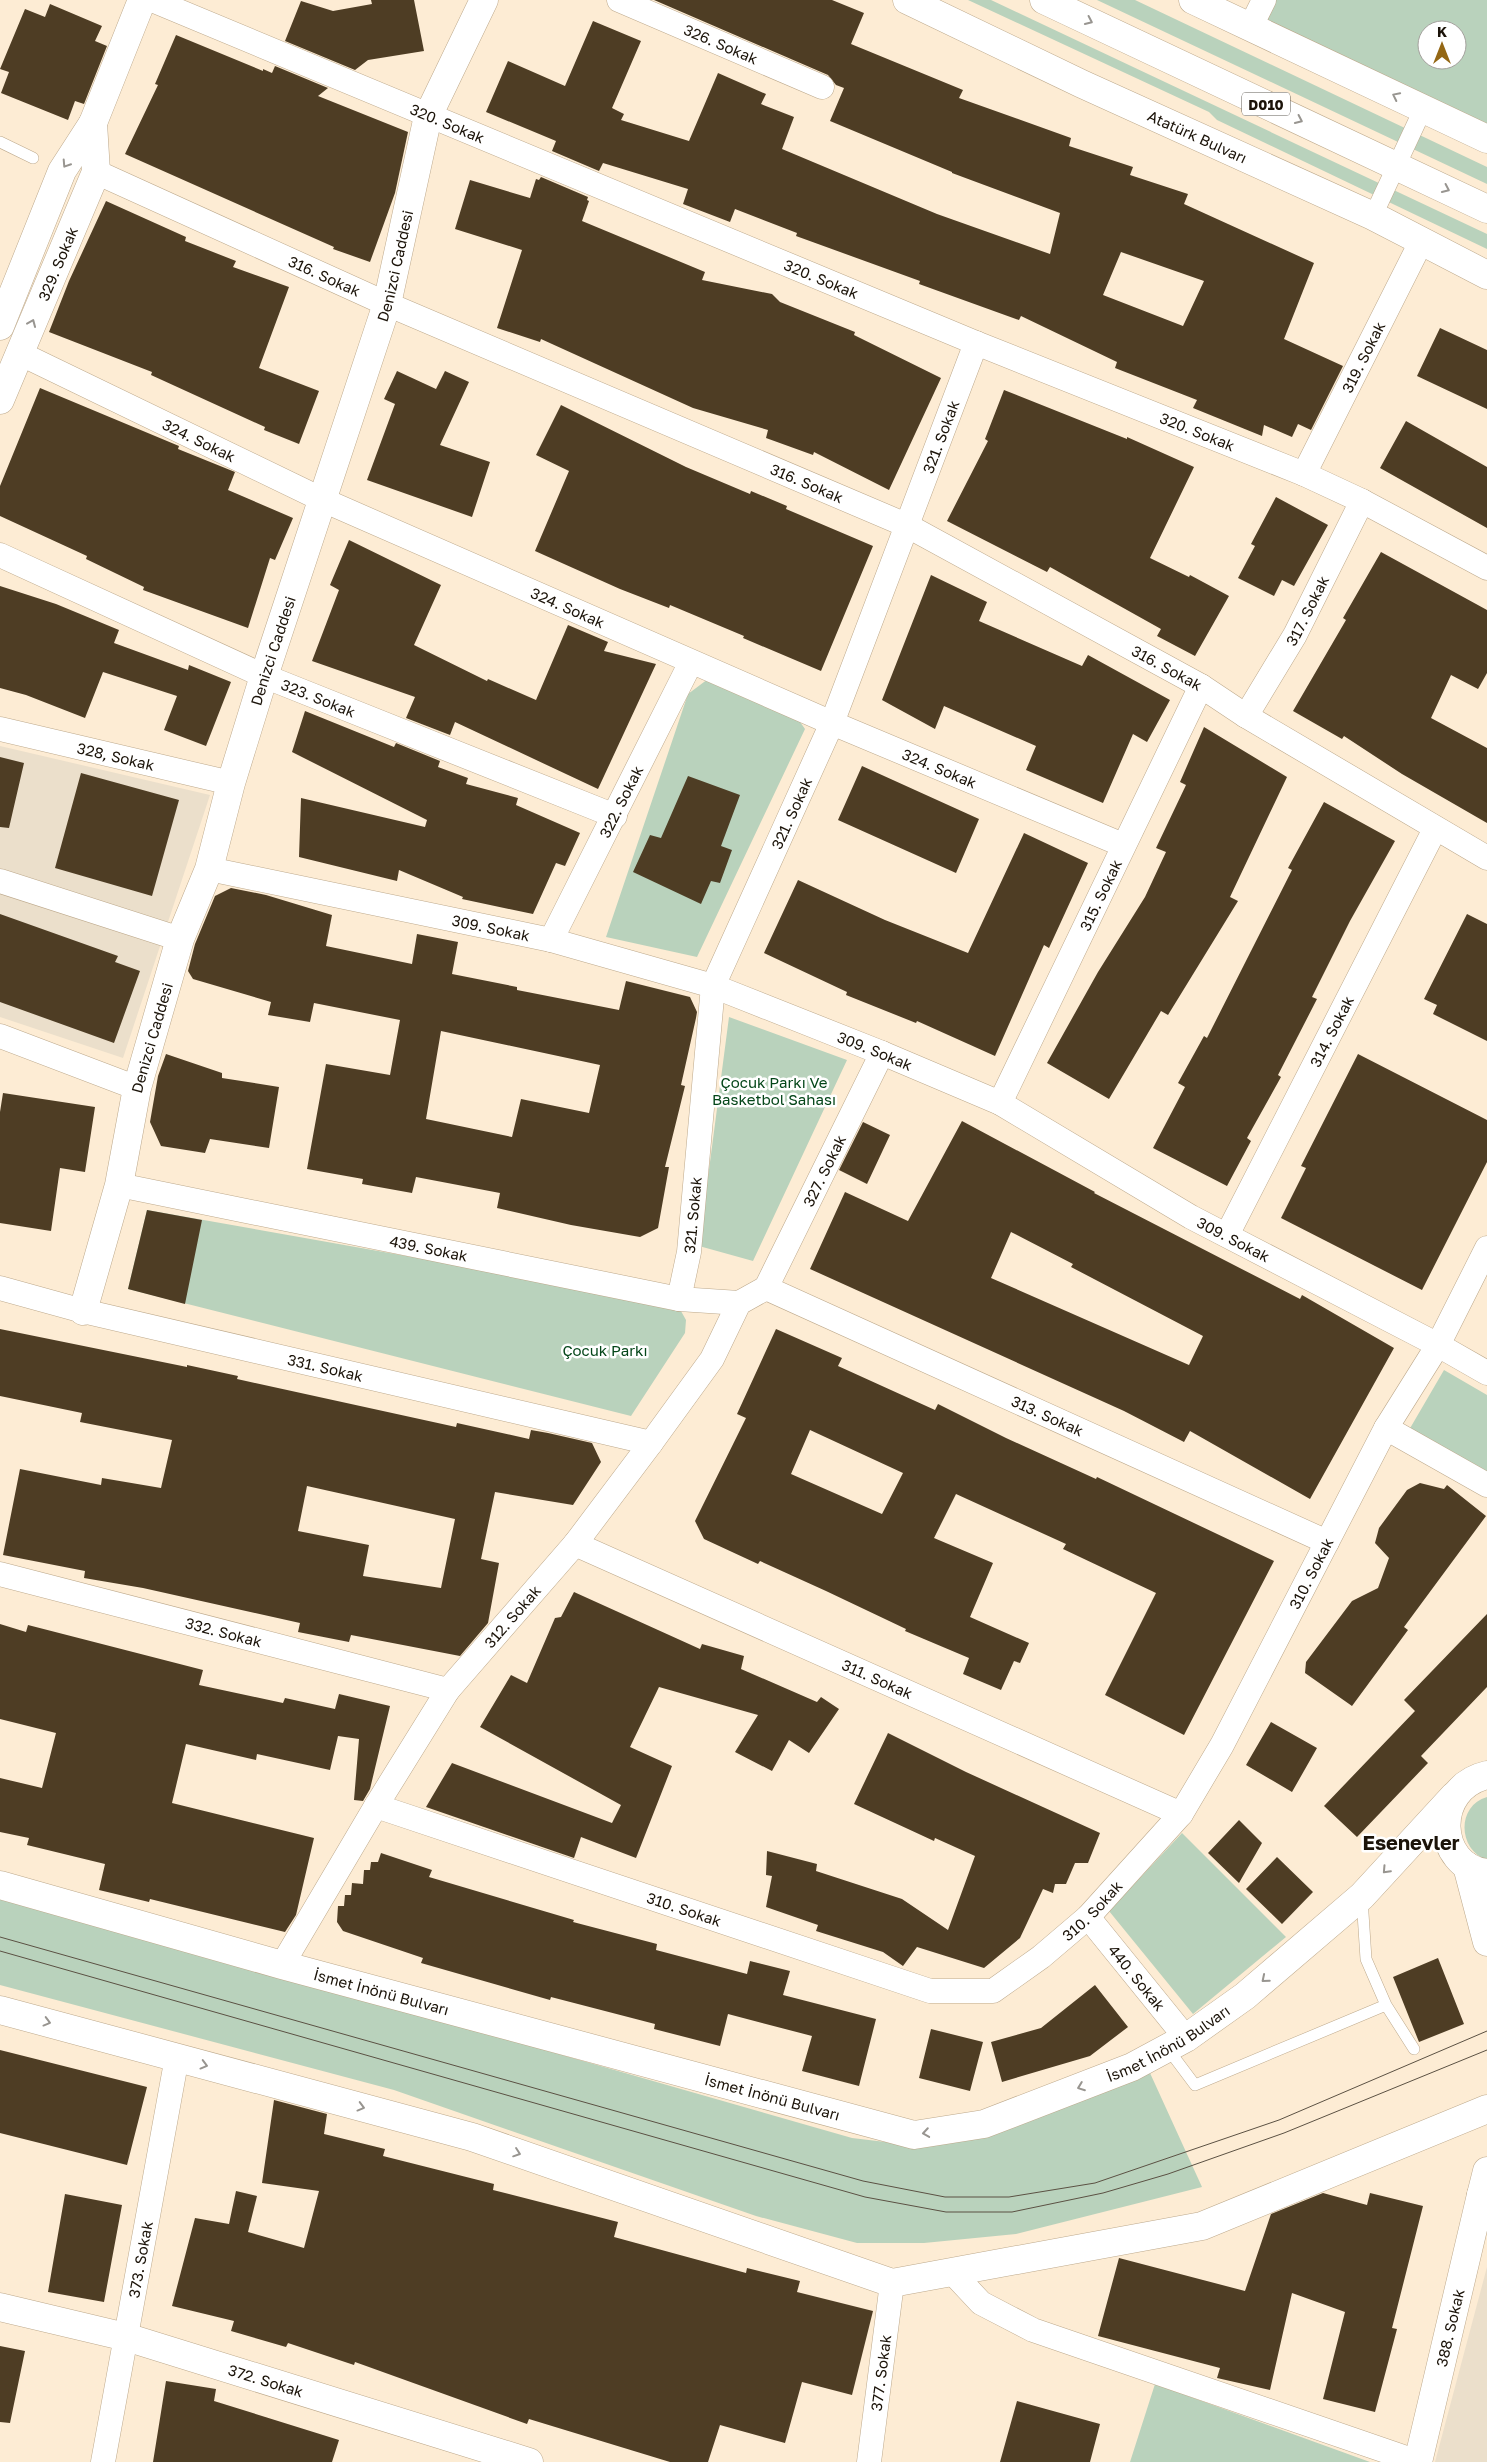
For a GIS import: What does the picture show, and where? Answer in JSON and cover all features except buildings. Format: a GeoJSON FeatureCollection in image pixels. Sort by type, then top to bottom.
{"type":"FeatureCollection","features":[{"type":"Feature","properties":{"kind":"main road","name":"329. Sokak"},"geometry":{"type":"LineString","coordinates":[[0,326],[62,171],[93,123],[142,0]]}},
{"type":"Feature","properties":{"kind":"main road","name":"Denizci Caddesi"},"geometry":{"type":"LineString","coordinates":[[83,1311],[119,1184],[137,1088],[180,939],[209,869],[231,783],[264,676],[387,304],[428,116],[484,0]]}},
{"type":"Feature","properties":{"kind":"main road","name":"Atatürk Bulvarı"},"geometry":{"type":"LineString","coordinates":[[906,0],[1082,84],[1373,216],[1487,275]]}},
{"type":"Feature","properties":{"kind":"main road","name":"D010"},"geometry":{"type":"LineString","coordinates":[[1044,0],[1487,209]]}},
{"type":"Feature","properties":{"kind":"main road"},"geometry":{"type":"LineString","coordinates":[[1193,0],[1487,139]]}},
{"type":"Feature","properties":{"kind":"main road","name":"329. Sokak"},"geometry":{"type":"LineString","coordinates":[[0,400],[96,172],[93,123]]}},
{"type":"Feature","properties":{"kind":"main road","name":"İsmet İnönü Bulvarı"},"geometry":{"type":"LineString","coordinates":[[0,1885],[282,1965],[914,2135],[984,2124],[1132,2067],[1177,2044],[1245,1996],[1362,1896],[1461,1788],[1484,1774]]}},
{"type":"Feature","properties":{"kind":"main road"},"geometry":{"type":"LineString","coordinates":[[1454,1796],[1446,1814],[1446,1834],[1454,1852],[1477,1870],[1487,1942]]}},
{"type":"Feature","properties":{"kind":"main road"},"geometry":{"type":"LineString","coordinates":[[0,2010],[472,2137],[892,2283],[1202,2226],[1487,2109]]}},
{"type":"Feature","properties":{"kind":"main road","name":"388. Sokak"},"geometry":{"type":"LineString","coordinates":[[1418,2462],[1486,2186]]}},
{"type":"Feature","properties":{"kind":"main road","name":"372. Sokak"},"geometry":{"type":"LineString","coordinates":[[0,2307],[126,2337],[530,2462]]}},
{"type":"Feature","properties":{"kind":"street","name":"320. Sokak"},"geometry":{"type":"LineString","coordinates":[[152,0],[976,343],[1304,474],[1362,501],[1487,568]]}},
{"type":"Feature","properties":{"kind":"street","name":"326. Sokak"},"geometry":{"type":"LineString","coordinates":[[619,0],[822,87]]}},
{"type":"Feature","properties":{"kind":"street"},"geometry":{"type":"LineString","coordinates":[[1251,26],[1264,0]]}},
{"type":"Feature","properties":{"kind":"street"},"geometry":{"type":"LineString","coordinates":[[1373,216],[1423,109]]}},
{"type":"Feature","properties":{"kind":"street","name":"316. Sokak"},"geometry":{"type":"LineString","coordinates":[[96,172],[387,304],[906,525],[1201,686],[1246,716],[1487,858]]}},
{"type":"Feature","properties":{"kind":"street","name":"319. Sokak"},"geometry":{"type":"LineString","coordinates":[[1304,474],[1422,240]]}},
{"type":"Feature","properties":{"kind":"street","name":"321. Sokak"},"geometry":{"type":"LineString","coordinates":[[679,1299],[688,1252],[713,986],[832,723],[976,343]]}},
{"type":"Feature","properties":{"kind":"street","name":"324. Sokak"},"geometry":{"type":"LineString","coordinates":[[19,353],[323,500],[832,723],[1123,845]]}},
{"type":"Feature","properties":{"kind":"street","name":"317. Sokak"},"geometry":{"type":"LineString","coordinates":[[1246,716],[1296,635],[1362,501]]}},
{"type":"Feature","properties":{"kind":"street","name":"323. Sokak"},"geometry":{"type":"LineString","coordinates":[[0,555],[264,676],[615,816]]}},
{"type":"Feature","properties":{"kind":"street","name":"322. Sokak"},"geometry":{"type":"LineString","coordinates":[[551,940],[691,662]]}},
{"type":"Feature","properties":{"kind":"street","name":"315. Sokak"},"geometry":{"type":"LineString","coordinates":[[1000,1103],[1201,686]]}},
{"type":"Feature","properties":{"kind":"street","name":"328, Sokak"},"geometry":{"type":"LineString","coordinates":[[0,729],[231,783]]}},
{"type":"Feature","properties":{"kind":"street","name":"314. Sokak"},"geometry":{"type":"LineString","coordinates":[[1227,1235],[1435,828]]}},
{"type":"Feature","properties":{"kind":"street","name":"309. Sokak"},"geometry":{"type":"LineString","coordinates":[[209,869],[551,940],[713,986],[882,1053],[1000,1103],[1191,1217],[1438,1345],[1487,1373]]}},
{"type":"Feature","properties":{"kind":"street"},"geometry":{"type":"LineString","coordinates":[[0,881],[180,939]]}},
{"type":"Feature","properties":{"kind":"street"},"geometry":{"type":"LineString","coordinates":[[0,1036],[137,1088]]}},
{"type":"Feature","properties":{"kind":"street","name":"327. Sokak"},"geometry":{"type":"LineString","coordinates":[[766,1288],[882,1053]]}},
{"type":"Feature","properties":{"kind":"street","name":"439. Sokak"},"geometry":{"type":"LineString","coordinates":[[119,1184],[679,1299],[739,1303]]}},
{"type":"Feature","properties":{"kind":"street","name":"310. Sokak"},"geometry":{"type":"LineString","coordinates":[[376,1806],[930,1991],[993,1991],[1041,1957],[1088,1917],[1181,1814],[1222,1745],[1386,1428],[1438,1345],[1487,1248]]}},
{"type":"Feature","properties":{"kind":"street","name":"331. Sokak"},"geometry":{"type":"LineString","coordinates":[[0,1288],[83,1311],[651,1443]]}},
{"type":"Feature","properties":{"kind":"street"},"geometry":{"type":"LineString","coordinates":[[739,1303],[766,1288]]}},
{"type":"Feature","properties":{"kind":"street","name":"313. Sokak"},"geometry":{"type":"LineString","coordinates":[[766,1288],[1327,1542]]}},
{"type":"Feature","properties":{"kind":"street","name":"312. Sokak"},"geometry":{"type":"LineString","coordinates":[[282,1965],[376,1806],[448,1690],[575,1544],[651,1443],[712,1359],[739,1303]]}},
{"type":"Feature","properties":{"kind":"street"},"geometry":{"type":"LineString","coordinates":[[1386,1428],[1487,1486]]}},
{"type":"Feature","properties":{"kind":"street","name":"311. Sokak"},"geometry":{"type":"LineString","coordinates":[[575,1544],[1181,1814]]}},
{"type":"Feature","properties":{"kind":"street","name":"332. Sokak"},"geometry":{"type":"LineString","coordinates":[[0,1574],[448,1690]]}},
{"type":"Feature","properties":{"kind":"street","name":"440. Sokak"},"geometry":{"type":"LineString","coordinates":[[1088,1917],[1177,2044]]}},
{"type":"Feature","properties":{"kind":"street","name":"373. Sokak"},"geometry":{"type":"LineString","coordinates":[[103,2462],[178,2057]]}},
{"type":"Feature","properties":{"kind":"street"},"geometry":{"type":"LineString","coordinates":[[952,2272],[981,2303],[1033,2330],[1418,2462]]}},
{"type":"Feature","properties":{"kind":"street","name":"377. Sokak"},"geometry":{"type":"LineString","coordinates":[[869,2462],[892,2283]]}},
{"type":"Feature","properties":{"kind":"lane"},"geometry":{"type":"LineString","coordinates":[[0,142],[33,158]]}},
{"type":"Feature","properties":{"kind":"lane"},"geometry":{"type":"LineString","coordinates":[[1362,1896],[1366,1959],[1386,2005],[1414,2049]]}},
{"type":"Feature","properties":{"kind":"lane"},"geometry":{"type":"LineString","coordinates":[[1177,2044],[1195,2085],[1386,2005]]}},
{"type":"Feature","properties":{"kind":"shaded area"},"geometry":{"type":"Polygon","coordinates":[[[0,746],[210,795],[123,1058],[0,1017],[0,746]]]}},
{"type":"Feature","properties":{"kind":"shaded area"},"geometry":{"type":"Polygon","coordinates":[[[1487,2267],[1487,2462],[1435,2462],[1487,2267]]]}},
{"type":"Feature","properties":{"kind":"green space"},"geometry":{"type":"Polygon","coordinates":[[[968,0],[991,0],[1487,234],[1487,249],[1217,120],[1209,112],[968,0]]]}},
{"type":"Feature","properties":{"kind":"green space"},"geometry":{"type":"Polygon","coordinates":[[[1097,0],[1135,0],[1487,167],[1487,184],[1097,0]]]}},
{"type":"Feature","properties":{"kind":"green space"},"geometry":{"type":"Polygon","coordinates":[[[1264,0],[1487,0],[1487,139],[1251,26],[1264,0]]]}},
{"type":"Feature","properties":{"kind":"green space"},"geometry":{"type":"Polygon","coordinates":[[[708,679],[798,719],[805,729],[697,957],[606,937],[688,694],[708,679]]]}},
{"type":"Feature","properties":{"kind":"green space","name":"Çocuk Parkı Ve Basketbol Sahası"},"geometry":{"type":"Polygon","coordinates":[[[729,1017],[847,1060],[753,1261],[699,1246],[729,1017]]]}},
{"type":"Feature","properties":{"kind":"green space","name":"Çocuk Parkı"},"geometry":{"type":"Polygon","coordinates":[[[147,1210],[677,1304],[686,1320],[685,1333],[631,1416],[128,1289],[147,1210]]]}},
{"type":"Feature","properties":{"kind":"green space"},"geometry":{"type":"Polygon","coordinates":[[[1444,1370],[1487,1395],[1487,1476],[1409,1430],[1444,1370]]]}},
{"type":"Feature","properties":{"kind":"green space"},"geometry":{"type":"Polygon","coordinates":[[[1487,1797],[1487,1860],[1477,1855],[1470,1847],[1464,1828],[1470,1809],[1477,1802],[1487,1797]]]}},
{"type":"Feature","properties":{"kind":"green space"},"geometry":{"type":"Polygon","coordinates":[[[1182,1833],[1286,1937],[1193,2014],[1109,1911],[1182,1833]]]}},
{"type":"Feature","properties":{"kind":"green space"},"geometry":{"type":"Polygon","coordinates":[[[0,1894],[852,2138],[919,2146],[1150,2073],[1202,2187],[1016,2234],[924,2243],[857,2243],[756,2216],[394,2090],[0,1985],[0,1894]]]}},
{"type":"Feature","properties":{"kind":"green space"},"geometry":{"type":"Polygon","coordinates":[[[1155,2384],[1370,2462],[1130,2462],[1155,2384]]]}},
{"type":"Feature","properties":{"kind":"tram line"},"geometry":{"type":"LineString","coordinates":[[0,1937],[863,2181],[945,2197],[1009,2197],[1095,2183],[1279,2120],[1487,2031]]}},
{"type":"Feature","properties":{"kind":"tram line"},"geometry":{"type":"LineString","coordinates":[[0,1951],[865,2197],[946,2212],[1012,2212],[1103,2193],[1168,2174],[1284,2133],[1487,2050]]}},
{"type":"Feature","properties":{"kind":"district","name":"Esenevler"},"geometry":{"type":"Point","coordinates":[1411,1842]}}]}
